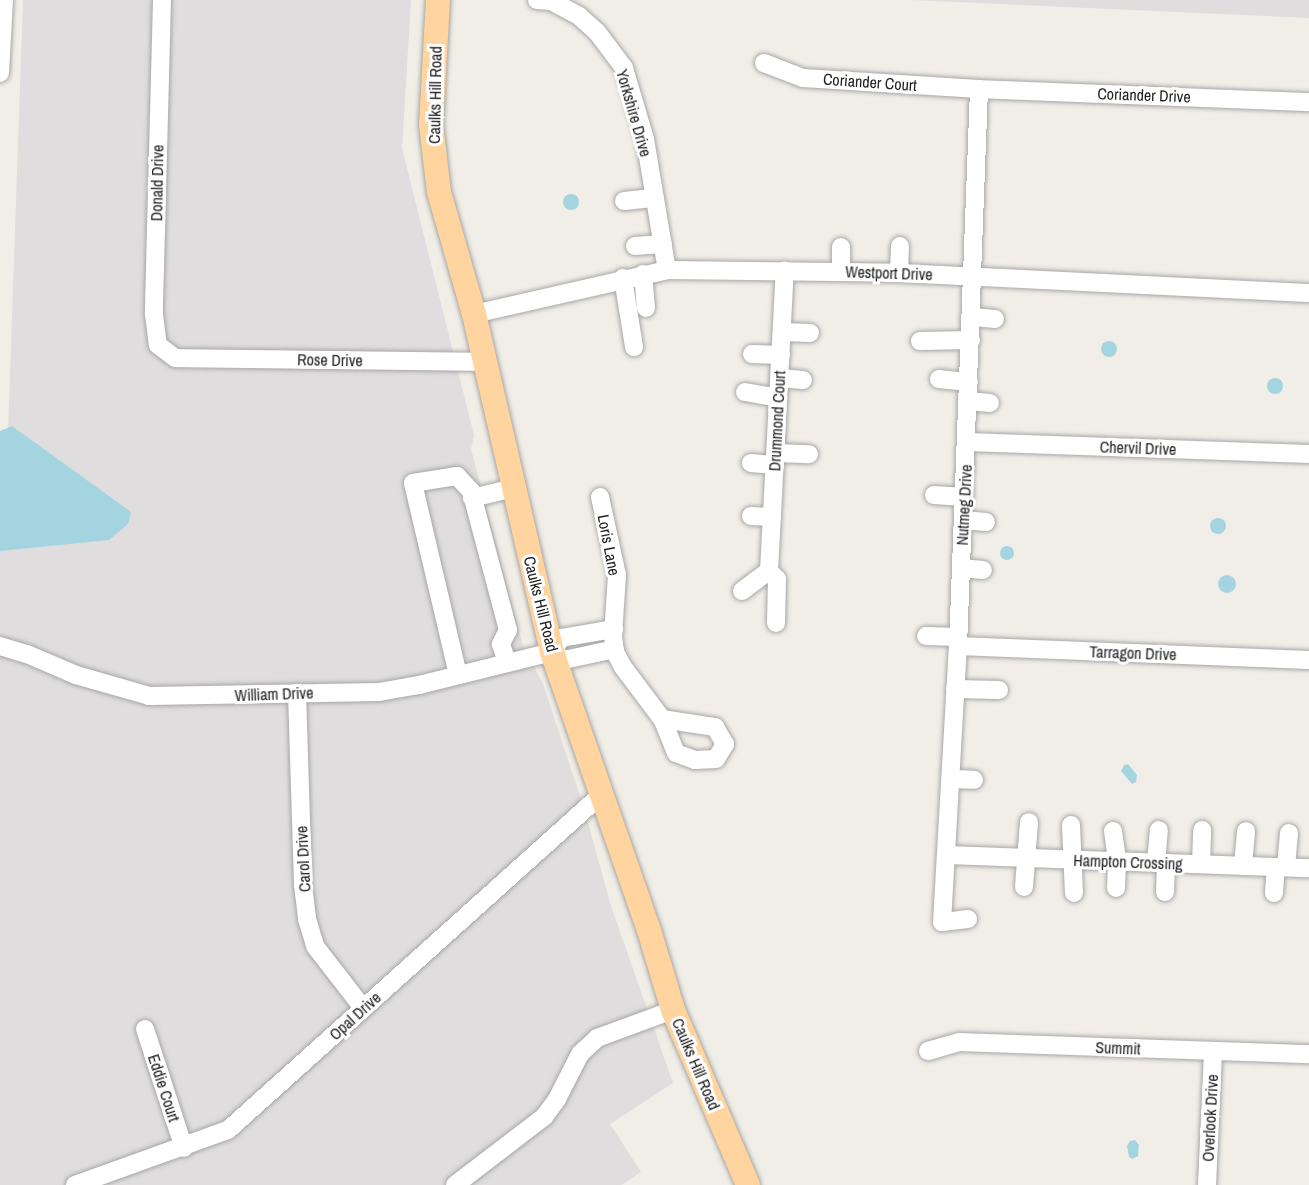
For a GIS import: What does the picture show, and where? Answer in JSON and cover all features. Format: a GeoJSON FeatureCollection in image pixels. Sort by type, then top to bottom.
{"type":"FeatureCollection","features":[{"type":"Feature","properties":{"kind":"main road","name":"Caulks Hill Road"},"geometry":{"type":"LineString","coordinates":[[438,0],[431,124],[439,192],[474,314],[552,652],[603,793],[673,1010],[748,1185]]}},
{"type":"Feature","properties":{"kind":"street"},"geometry":{"type":"LineString","coordinates":[[0,73],[4,0]]}},
{"type":"Feature","properties":{"kind":"street","name":"Donald Drive"},"geometry":{"type":"LineString","coordinates":[[162,0],[154,314],[158,345],[174,358]]}},
{"type":"Feature","properties":{"kind":"street","name":"Yorkshire Drive"},"geometry":{"type":"LineString","coordinates":[[546,0],[586,22],[624,68],[645,139],[667,270]]}},
{"type":"Feature","properties":{"kind":"street","name":"Coriander Court"},"geometry":{"type":"LineString","coordinates":[[764,63],[803,78],[980,89]]}},
{"type":"Feature","properties":{"kind":"street","name":"Coriander Drive"},"geometry":{"type":"LineString","coordinates":[[980,89],[1309,102]]}},
{"type":"Feature","properties":{"kind":"street","name":"Nutmeg Drive"},"geometry":{"type":"LineString","coordinates":[[968,920],[942,922],[969,401],[980,89]]}},
{"type":"Feature","properties":{"kind":"street"},"geometry":{"type":"LineString","coordinates":[[624,201],[655,198]]}},
{"type":"Feature","properties":{"kind":"street"},"geometry":{"type":"LineString","coordinates":[[634,246],[663,244]]}},
{"type":"Feature","properties":{"kind":"street"},"geometry":{"type":"LineString","coordinates":[[899,273],[900,246]]}},
{"type":"Feature","properties":{"kind":"street"},"geometry":{"type":"LineString","coordinates":[[841,247],[841,272]]}},
{"type":"Feature","properties":{"kind":"street","name":"Westport Drive"},"geometry":{"type":"LineString","coordinates":[[474,314],[623,278],[667,270],[899,273],[1309,293]]}},
{"type":"Feature","properties":{"kind":"street","name":"Drummond Court"},"geometry":{"type":"LineString","coordinates":[[776,623],[777,579],[769,571],[785,270]]}},
{"type":"Feature","properties":{"kind":"street"},"geometry":{"type":"LineString","coordinates":[[643,274],[646,308]]}},
{"type":"Feature","properties":{"kind":"street"},"geometry":{"type":"LineString","coordinates":[[623,278],[634,347]]}},
{"type":"Feature","properties":{"kind":"street"},"geometry":{"type":"LineString","coordinates":[[972,317],[995,319]]}},
{"type":"Feature","properties":{"kind":"street"},"geometry":{"type":"LineString","coordinates":[[782,332],[810,333]]}},
{"type":"Feature","properties":{"kind":"street"},"geometry":{"type":"LineString","coordinates":[[920,341],[971,340]]}},
{"type":"Feature","properties":{"kind":"street"},"geometry":{"type":"LineString","coordinates":[[752,354],[781,355]]}},
{"type":"Feature","properties":{"kind":"street","name":"Rose Drive"},"geometry":{"type":"LineString","coordinates":[[174,358],[484,362]]}},
{"type":"Feature","properties":{"kind":"street"},"geometry":{"type":"LineString","coordinates":[[780,378],[803,380]]}},
{"type":"Feature","properties":{"kind":"street"},"geometry":{"type":"LineString","coordinates":[[939,379],[969,382]]}},
{"type":"Feature","properties":{"kind":"street"},"geometry":{"type":"LineString","coordinates":[[745,392],[778,398]]}},
{"type":"Feature","properties":{"kind":"street"},"geometry":{"type":"LineString","coordinates":[[969,401],[990,403]]}},
{"type":"Feature","properties":{"kind":"street","name":"Chervil Drive"},"geometry":{"type":"LineString","coordinates":[[967,442],[1309,454]]}},
{"type":"Feature","properties":{"kind":"street"},"geometry":{"type":"LineString","coordinates":[[751,463],[809,454]]}},
{"type":"Feature","properties":{"kind":"street"},"geometry":{"type":"LineString","coordinates":[[458,675],[413,483],[457,476],[471,491],[508,630],[501,644],[507,663]]}},
{"type":"Feature","properties":{"kind":"street"},"geometry":{"type":"LineString","coordinates":[[472,498],[513,488]]}},
{"type":"Feature","properties":{"kind":"street"},"geometry":{"type":"LineString","coordinates":[[934,495],[964,497]]}},
{"type":"Feature","properties":{"kind":"street","name":"Loris Lane"},"geometry":{"type":"LineString","coordinates":[[600,497],[617,575],[615,649],[623,667],[662,719]]}},
{"type":"Feature","properties":{"kind":"street"},"geometry":{"type":"LineString","coordinates":[[751,516],[772,517]]}},
{"type":"Feature","properties":{"kind":"street"},"geometry":{"type":"LineString","coordinates":[[963,519],[986,522]]}},
{"type":"Feature","properties":{"kind":"street"},"geometry":{"type":"LineString","coordinates":[[961,568],[983,570]]}},
{"type":"Feature","properties":{"kind":"street"},"geometry":{"type":"LineString","coordinates":[[742,591],[769,571]]}},
{"type":"Feature","properties":{"kind":"street"},"geometry":{"type":"LineString","coordinates":[[614,629],[561,638],[552,652],[564,660],[615,649]]}},
{"type":"Feature","properties":{"kind":"street","name":"Tarragon Drive"},"geometry":{"type":"LineString","coordinates":[[926,636],[958,641],[1309,660]]}},
{"type":"Feature","properties":{"kind":"street","name":"William Drive"},"geometry":{"type":"LineString","coordinates":[[0,646],[27,654],[76,675],[149,696],[379,692],[552,652]]}},
{"type":"Feature","properties":{"kind":"street"},"geometry":{"type":"LineString","coordinates":[[955,689],[999,690]]}},
{"type":"Feature","properties":{"kind":"street","name":"Carol Drive"},"geometry":{"type":"LineString","coordinates":[[297,693],[303,885],[308,919],[315,946],[363,1008]]}},
{"type":"Feature","properties":{"kind":"street"},"geometry":{"type":"LineString","coordinates":[[951,779],[974,780]]}},
{"type":"Feature","properties":{"kind":"street","name":"Opal Drive"},"geometry":{"type":"LineString","coordinates":[[75,1185],[184,1148],[228,1130],[603,793]]}},
{"type":"Feature","properties":{"kind":"street"},"geometry":{"type":"LineString","coordinates":[[1024,887],[1029,822]]}},
{"type":"Feature","properties":{"kind":"street"},"geometry":{"type":"LineString","coordinates":[[1071,825],[1074,893]]}},
{"type":"Feature","properties":{"kind":"street"},"geometry":{"type":"LineString","coordinates":[[1159,830],[1165,892]]}},
{"type":"Feature","properties":{"kind":"street"},"geometry":{"type":"LineString","coordinates":[[1201,864],[1202,830]]}},
{"type":"Feature","properties":{"kind":"street"},"geometry":{"type":"LineString","coordinates":[[1113,831],[1117,861],[1116,888]]}},
{"type":"Feature","properties":{"kind":"street"},"geometry":{"type":"LineString","coordinates":[[1243,866],[1246,831]]}},
{"type":"Feature","properties":{"kind":"street"},"geometry":{"type":"LineString","coordinates":[[1274,893],[1289,833]]}},
{"type":"Feature","properties":{"kind":"street","name":"Hampton Crossing"},"geometry":{"type":"LineString","coordinates":[[947,855],[1309,868]]}},
{"type":"Feature","properties":{"kind":"street"},"geometry":{"type":"LineString","coordinates":[[455,1185],[544,1117],[557,1099],[580,1054],[597,1038],[673,1010]]}},
{"type":"Feature","properties":{"kind":"street","name":"Eddie Court"},"geometry":{"type":"LineString","coordinates":[[145,1029],[184,1148]]}},
{"type":"Feature","properties":{"kind":"street","name":"Summit"},"geometry":{"type":"LineString","coordinates":[[928,1051],[960,1042],[1309,1054]]}},
{"type":"Feature","properties":{"kind":"street","name":"Overlook Drive"},"geometry":{"type":"LineString","coordinates":[[1207,1185],[1213,1051]]}},
{"type":"Feature","properties":{"kind":"shaded area"},"geometry":{"type":"Polygon","coordinates":[[[23,0],[411,0],[402,148],[474,435],[471,449],[523,646],[543,684],[583,805],[611,906],[673,1083],[610,1124],[641,1172],[621,1185],[0,1185],[0,462],[7,462],[23,0]]]}},
{"type":"Feature","properties":{"kind":"shaded area"},"geometry":{"type":"Polygon","coordinates":[[[910,0],[1309,0],[1309,18],[979,3],[910,0]]]}},
{"type":"Feature","properties":{"kind":"water"},"geometry":{"type":"Polygon","coordinates":[[[571,194],[579,202],[571,210],[563,202],[571,194]]]}},
{"type":"Feature","properties":{"kind":"water"},"geometry":{"type":"Polygon","coordinates":[[[1109,341],[1115,343],[1117,349],[1115,355],[1109,357],[1103,355],[1101,349],[1103,343],[1109,341]]]}},
{"type":"Feature","properties":{"kind":"water"},"geometry":{"type":"Polygon","coordinates":[[[1275,378],[1281,380],[1283,386],[1281,392],[1275,394],[1269,392],[1267,386],[1269,380],[1275,378]]]}},
{"type":"Feature","properties":{"kind":"water"},"geometry":{"type":"Polygon","coordinates":[[[12,426],[131,512],[128,524],[109,540],[0,551],[0,431],[12,426]]]}},
{"type":"Feature","properties":{"kind":"water"},"geometry":{"type":"Polygon","coordinates":[[[1218,518],[1224,520],[1226,526],[1224,532],[1218,534],[1212,532],[1210,526],[1212,520],[1218,518]]]}},
{"type":"Feature","properties":{"kind":"water"},"geometry":{"type":"Polygon","coordinates":[[[1004,546],[1010,546],[1014,553],[1010,560],[1004,560],[1000,556],[1000,550],[1004,546]]]}},
{"type":"Feature","properties":{"kind":"water"},"geometry":{"type":"Polygon","coordinates":[[[1227,575],[1233,578],[1236,584],[1233,590],[1227,593],[1221,590],[1218,584],[1221,578],[1227,575]]]}},
{"type":"Feature","properties":{"kind":"water"},"geometry":{"type":"Polygon","coordinates":[[[1128,764],[1137,775],[1136,782],[1132,784],[1121,771],[1124,765],[1128,764]]]}},
{"type":"Feature","properties":{"kind":"water"},"geometry":{"type":"Polygon","coordinates":[[[1135,1140],[1139,1145],[1138,1156],[1132,1159],[1129,1157],[1127,1146],[1130,1141],[1135,1140]]]}}]}
